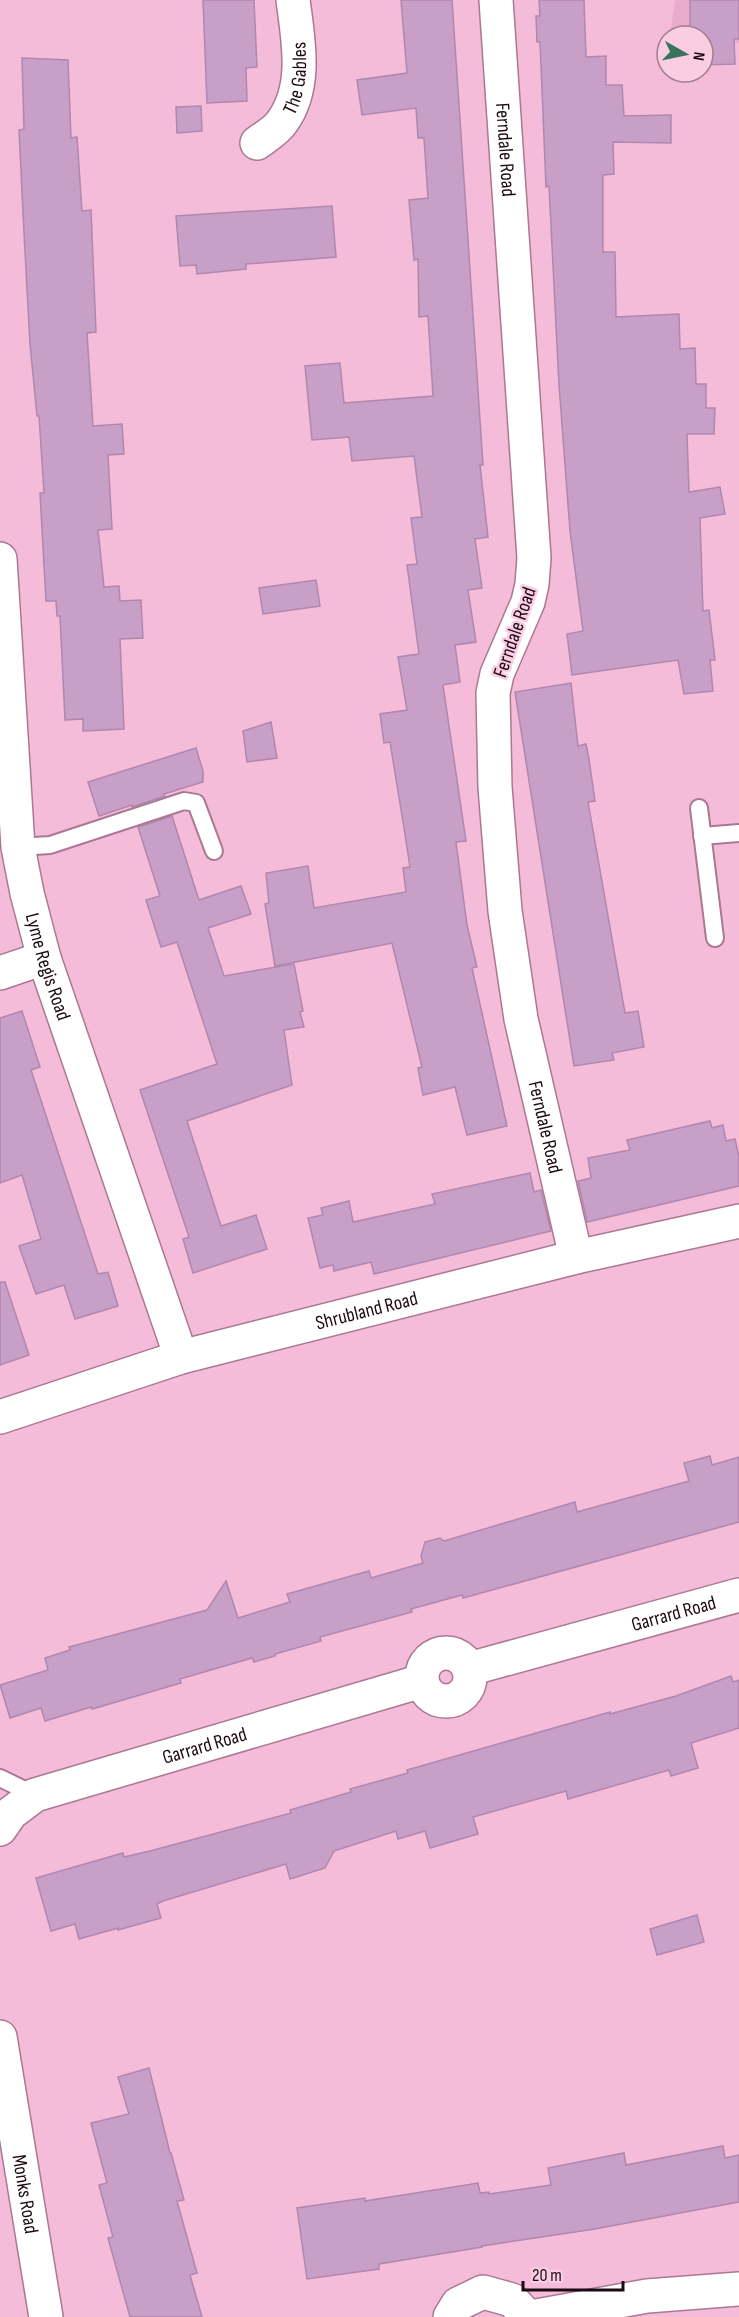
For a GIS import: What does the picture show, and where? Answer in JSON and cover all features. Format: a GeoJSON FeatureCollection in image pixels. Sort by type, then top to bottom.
{"type":"FeatureCollection","features":[{"type":"Feature","properties":{"kind":"street","name":"The Gables"},"geometry":{"type":"LineString","coordinates":[[257,142],[282,123],[296,92],[300,61],[293,0]]}},
{"type":"Feature","properties":{"kind":"street","name":"Ferndale Road"},"geometry":{"type":"LineString","coordinates":[[496,0],[534,558],[528,602],[497,674],[494,693],[495,787],[505,911],[521,1019],[576,1257]]}},
{"type":"Feature","properties":{"kind":"street","name":"Lyme Regis Road"},"geometry":{"type":"LineString","coordinates":[[0,559],[18,847],[27,893],[44,958],[182,1357]]}},
{"type":"Feature","properties":{"kind":"street"},"geometry":{"type":"LineString","coordinates":[[0,973],[44,958]]}},
{"type":"Feature","properties":{"kind":"street","name":"Shrubland Road"},"geometry":{"type":"LineString","coordinates":[[0,1417],[182,1357],[576,1257],[739,1221]]}},
{"type":"Feature","properties":{"kind":"street","name":"Garrard Road"},"geometry":{"type":"LineString","coordinates":[[0,1829],[11,1813],[35,1795],[422,1681],[424,1667],[433,1656],[447,1653],[461,1658],[469,1669],[739,1595]]}},
{"type":"Feature","properties":{"kind":"street","name":"Monks Road"},"geometry":{"type":"LineString","coordinates":[[0,2037],[46,2317]]}},
{"type":"Feature","properties":{"kind":"street"},"geometry":{"type":"LineString","coordinates":[[450,2317],[458,2304],[483,2292],[512,2300],[530,2317],[647,2296],[739,2289]]}},
{"type":"Feature","properties":{"kind":"lane"},"geometry":{"type":"LineString","coordinates":[[18,847],[50,845],[184,801],[196,803],[214,850]]}},
{"type":"Feature","properties":{"kind":"lane"},"geometry":{"type":"LineString","coordinates":[[699,808],[715,938]]}},
{"type":"Feature","properties":{"kind":"lane"},"geometry":{"type":"LineString","coordinates":[[702,836],[739,833]]}},
{"type":"Feature","properties":{"kind":"lane"},"geometry":{"type":"LineString","coordinates":[[0,1778],[35,1795]]}},
{"type":"Feature","properties":{"kind":"shaded area"},"geometry":{"type":"Polygon","coordinates":[[[675,0],[739,0],[739,43],[715,43],[715,24],[672,24],[675,0]]]}},
{"type":"Feature","properties":{"kind":"building"},"geometry":{"type":"Polygon","coordinates":[[[203,0],[254,0],[257,67],[246,68],[247,101],[207,103],[203,0]]]}},
{"type":"Feature","properties":{"kind":"building"},"geometry":{"type":"Polygon","coordinates":[[[401,0],[452,0],[483,465],[480,465],[488,537],[475,539],[482,588],[468,590],[476,642],[455,645],[460,682],[443,685],[466,841],[456,842],[467,925],[477,967],[472,968],[507,1126],[467,1135],[455,1087],[423,1095],[418,1068],[422,1067],[392,943],[275,966],[265,904],[269,903],[266,873],[308,866],[314,908],[406,892],[403,868],[410,867],[390,742],[384,743],[380,714],[407,710],[398,657],[419,654],[407,565],[417,564],[411,518],[422,517],[414,456],[352,461],[349,437],[312,440],[305,366],[340,363],[344,403],[433,396],[428,316],[419,317],[418,259],[414,260],[409,200],[428,198],[424,138],[418,138],[416,108],[362,115],[357,80],[407,73],[401,0]]]}},
{"type":"Feature","properties":{"kind":"building"},"geometry":{"type":"Polygon","coordinates":[[[539,0],[584,0],[586,57],[606,56],[606,85],[622,85],[624,116],[671,115],[671,143],[613,142],[614,174],[603,175],[603,252],[615,252],[616,317],[679,314],[680,349],[695,348],[696,384],[706,384],[706,408],[715,408],[714,434],[687,434],[689,492],[720,487],[725,514],[700,518],[703,611],[709,610],[715,660],[710,660],[713,691],[684,694],[678,660],[572,675],[567,634],[583,631],[570,531],[559,385],[549,186],[546,187],[540,42],[537,42],[536,16],[540,16],[539,0]]]}},
{"type":"Feature","properties":{"kind":"building"},"geometry":{"type":"Polygon","coordinates":[[[690,0],[739,0],[739,39],[734,39],[735,64],[715,65],[715,24],[690,24],[690,0]]]}},
{"type":"Feature","properties":{"kind":"building"},"geometry":{"type":"Polygon","coordinates":[[[22,58],[68,60],[71,138],[77,137],[82,211],[91,210],[96,332],[87,333],[93,426],[122,424],[124,454],[108,455],[112,529],[98,530],[104,587],[119,586],[120,601],[141,600],[143,638],[120,639],[124,729],[83,731],[83,719],[65,720],[60,616],[57,616],[56,601],[46,601],[40,493],[44,493],[39,416],[37,416],[30,344],[19,130],[24,129],[22,58]]]}},
{"type":"Feature","properties":{"kind":"building"},"geometry":{"type":"Polygon","coordinates":[[[201,106],[202,131],[177,133],[176,107],[201,106]]]}},
{"type":"Feature","properties":{"kind":"building"},"geometry":{"type":"Polygon","coordinates":[[[332,206],[336,257],[246,264],[246,269],[197,274],[196,265],[180,266],[176,216],[332,206]]]}},
{"type":"Feature","properties":{"kind":"building"},"geometry":{"type":"Polygon","coordinates":[[[316,580],[320,606],[263,614],[259,588],[316,580]]]}},
{"type":"Feature","properties":{"kind":"building"},"geometry":{"type":"Polygon","coordinates":[[[571,683],[578,746],[586,744],[589,759],[595,801],[588,802],[625,1013],[638,1011],[644,1047],[612,1053],[614,1060],[574,1066],[515,692],[571,683]]]}},
{"type":"Feature","properties":{"kind":"building"},"geometry":{"type":"Polygon","coordinates":[[[271,722],[277,758],[247,762],[243,731],[271,722]]]}},
{"type":"Feature","properties":{"kind":"building"},"geometry":{"type":"Polygon","coordinates":[[[196,748],[203,771],[203,782],[99,816],[88,782],[196,748]]]}},
{"type":"Feature","properties":{"kind":"building"},"geometry":{"type":"Polygon","coordinates":[[[172,816],[199,900],[241,886],[251,914],[208,928],[224,976],[294,964],[304,1027],[284,1030],[292,1085],[187,1121],[221,1226],[256,1215],[267,1249],[193,1273],[183,1239],[189,1237],[140,1090],[217,1064],[177,942],[161,947],[146,900],[160,896],[138,827],[172,816]]]}},
{"type":"Feature","properties":{"kind":"building"},"geometry":{"type":"Polygon","coordinates":[[[22,1011],[40,1067],[31,1070],[98,1274],[108,1272],[118,1306],[75,1319],[64,1285],[36,1294],[19,1246],[41,1239],[22,1175],[0,1183],[0,1018],[22,1011]]]}},
{"type":"Feature","properties":{"kind":"building"},"geometry":{"type":"Polygon","coordinates":[[[710,1121],[712,1128],[723,1125],[726,1141],[735,1139],[739,1157],[739,1186],[587,1222],[578,1181],[591,1178],[588,1158],[630,1150],[627,1140],[710,1121]]]}},
{"type":"Feature","properties":{"kind":"building"},"geometry":{"type":"Polygon","coordinates":[[[530,1173],[534,1192],[541,1190],[551,1231],[374,1274],[371,1262],[334,1271],[333,1265],[320,1268],[308,1218],[323,1215],[321,1208],[349,1201],[353,1222],[435,1204],[432,1194],[530,1173]]]}},
{"type":"Feature","properties":{"kind":"building"},"geometry":{"type":"Polygon","coordinates":[[[0,1282],[5,1282],[29,1355],[0,1365],[0,1282]]]}},
{"type":"Feature","properties":{"kind":"building"},"geometry":{"type":"Polygon","coordinates":[[[710,1456],[712,1465],[739,1457],[739,1522],[463,1598],[462,1595],[411,1609],[412,1612],[320,1637],[321,1641],[275,1654],[275,1656],[254,1662],[252,1658],[180,1679],[181,1683],[92,1709],[91,1707],[45,1721],[41,1708],[10,1718],[0,1685],[48,1670],[45,1658],[70,1650],[69,1647],[207,1610],[226,1581],[238,1618],[290,1602],[287,1594],[369,1571],[371,1578],[423,1563],[421,1556],[425,1542],[440,1538],[444,1541],[575,1502],[577,1512],[689,1481],[684,1463],[710,1456]]]}},
{"type":"Feature","properties":{"kind":"building"},"geometry":{"type":"Polygon","coordinates":[[[731,1676],[733,1682],[739,1680],[739,1728],[691,1743],[698,1768],[671,1776],[669,1770],[568,1799],[566,1791],[473,1817],[478,1834],[430,1848],[425,1831],[398,1839],[396,1831],[334,1851],[325,1868],[290,1879],[286,1864],[163,1901],[157,1904],[161,1918],[118,1930],[118,1928],[79,1939],[75,1924],[51,1931],[36,1878],[123,1853],[124,1857],[150,1851],[291,1813],[290,1810],[351,1792],[350,1789],[408,1773],[407,1770],[610,1712],[610,1714],[676,1696],[731,1676]]]}},
{"type":"Feature","properties":{"kind":"building"},"geometry":{"type":"Polygon","coordinates":[[[697,1915],[704,1942],[657,1955],[650,1929],[697,1915]]]}},
{"type":"Feature","properties":{"kind":"building"},"geometry":{"type":"Polygon","coordinates":[[[149,2068],[184,2200],[177,2201],[197,2273],[190,2275],[202,2317],[130,2317],[108,2238],[113,2237],[99,2185],[107,2183],[91,2123],[129,2114],[118,2077],[149,2068]]]}},
{"type":"Feature","properties":{"kind":"building"},"geometry":{"type":"Polygon","coordinates":[[[723,2146],[725,2158],[739,2155],[739,2202],[595,2229],[379,2264],[379,2269],[307,2279],[297,2208],[365,2198],[365,2201],[478,2183],[480,2193],[489,2192],[489,2194],[551,2185],[548,2168],[624,2153],[626,2165],[723,2146]]]}}]}
